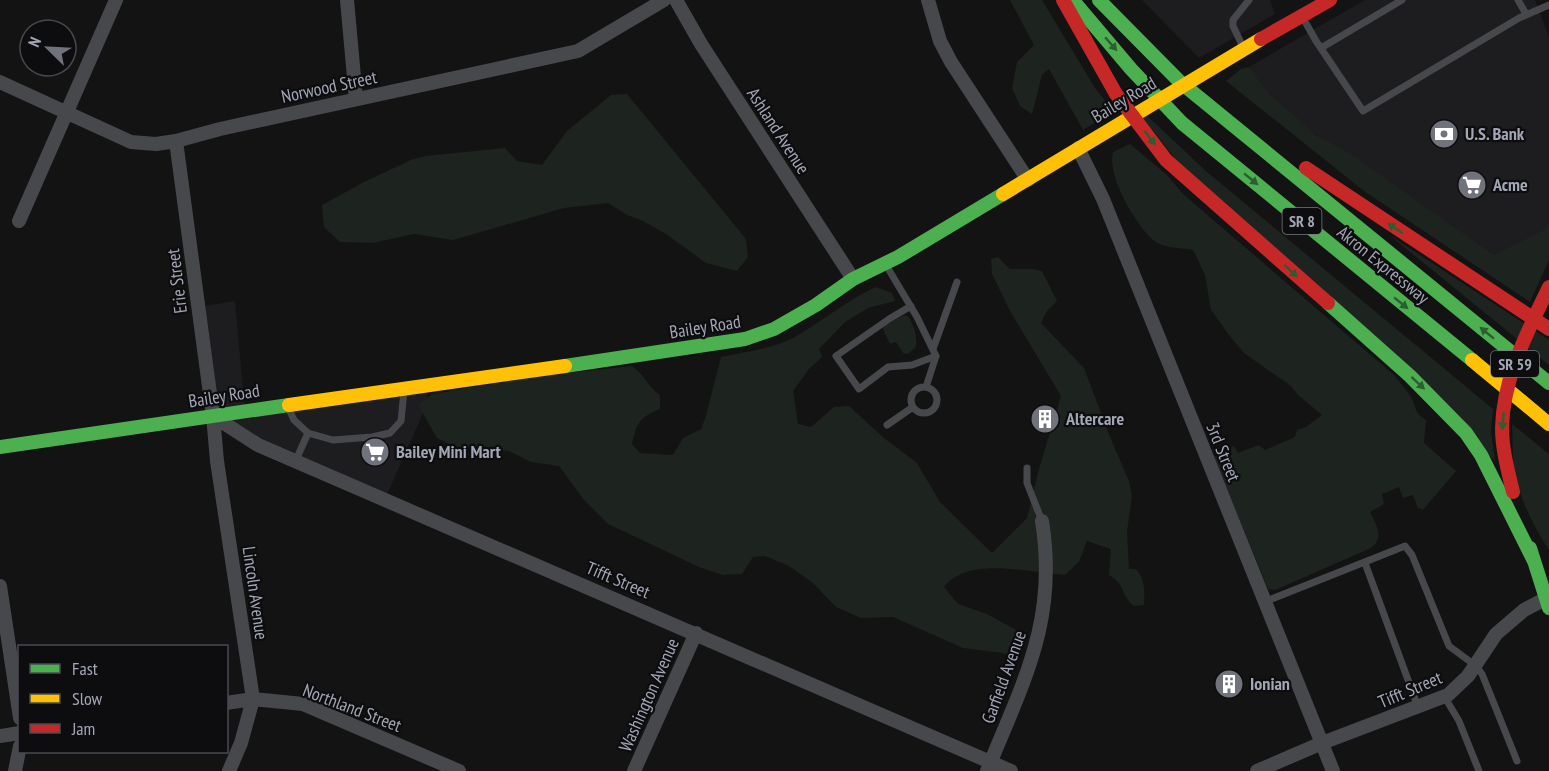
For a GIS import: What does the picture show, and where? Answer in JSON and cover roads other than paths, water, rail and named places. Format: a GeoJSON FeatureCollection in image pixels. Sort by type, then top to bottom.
{"type":"FeatureCollection","features":[{"type":"Feature","properties":{"kind":"main road"},"geometry":{"type":"LineString","coordinates":[[1063,0],[1116,94],[1166,160],[1359,329],[1455,418],[1481,454],[1534,561]]}},
{"type":"Feature","properties":{"kind":"main road","name":"Akron Expressway"},"geometry":{"type":"LineString","coordinates":[[1072,0],[1131,69],[1182,123],[1549,424]]}},
{"type":"Feature","properties":{"kind":"main road","name":"Akron Expressway"},"geometry":{"type":"LineString","coordinates":[[1099,0],[1180,82],[1549,383]]}},
{"type":"Feature","properties":{"kind":"main road"},"geometry":{"type":"LineString","coordinates":[[1296,0],[1302,16]]}},
{"type":"Feature","properties":{"kind":"main road","name":"Bailey Road"},"geometry":{"type":"LineString","coordinates":[[0,447],[745,339],[774,329],[816,305],[853,279],[885,263],[1028,180],[1084,144],[1330,0]]}},
{"type":"Feature","properties":{"kind":"main road"},"geometry":{"type":"LineString","coordinates":[[1180,82],[1549,329]]}},
{"type":"Feature","properties":{"kind":"main road","name":"SR 59"},"geometry":{"type":"LineString","coordinates":[[1513,492],[1503,447],[1502,427],[1511,378],[1520,350],[1549,287]]}},
{"type":"Feature","properties":{"kind":"main road"},"geometry":{"type":"LineString","coordinates":[[1513,492],[1547,604]]}},
{"type":"Feature","properties":{"kind":"main road"},"geometry":{"type":"LineString","coordinates":[[1513,492],[1537,545],[1549,560]]}},
{"type":"Feature","properties":{"kind":"street"},"geometry":{"type":"LineString","coordinates":[[19,221],[117,0]]}},
{"type":"Feature","properties":{"kind":"street"},"geometry":{"type":"LineString","coordinates":[[347,0],[356,99]]}},
{"type":"Feature","properties":{"kind":"street","name":"Norwood Street"},"geometry":{"type":"LineString","coordinates":[[0,82],[132,142],[156,144],[578,51],[664,0]]}},
{"type":"Feature","properties":{"kind":"street","name":"Ashland Avenue"},"geometry":{"type":"LineString","coordinates":[[676,0],[707,54],[853,279]]}},
{"type":"Feature","properties":{"kind":"street"},"geometry":{"type":"LineString","coordinates":[[928,0],[940,41],[951,62],[1028,180]]}},
{"type":"Feature","properties":{"kind":"street","name":"Erie Street"},"geometry":{"type":"LineString","coordinates":[[176,141],[213,416]]}},
{"type":"Feature","properties":{"kind":"street","name":"3rd Street"},"geometry":{"type":"LineString","coordinates":[[1084,144],[1106,207],[1333,771]]}},
{"type":"Feature","properties":{"kind":"street","name":"Tifft Street"},"geometry":{"type":"LineString","coordinates":[[213,416],[258,444],[696,633],[988,767],[1011,771]]}},
{"type":"Feature","properties":{"kind":"street","name":"Lincoln Avenue"},"geometry":{"type":"LineString","coordinates":[[213,416],[217,461],[253,699],[241,743],[229,771]]}},
{"type":"Feature","properties":{"kind":"street","name":"Garfield Avenue"},"geometry":{"type":"LineString","coordinates":[[988,767],[1025,680],[1038,639],[1045,601],[1045,543],[1042,521]]}},
{"type":"Feature","properties":{"kind":"street"},"geometry":{"type":"LineString","coordinates":[[0,586],[18,705]]}},
{"type":"Feature","properties":{"kind":"street","name":"Tifft Street"},"geometry":{"type":"LineString","coordinates":[[1257,771],[1444,696],[1459,687],[1476,666],[1496,634],[1524,610],[1547,604]]}},
{"type":"Feature","properties":{"kind":"street","name":"Washington Avenue"},"geometry":{"type":"LineString","coordinates":[[634,771],[696,633]]}},
{"type":"Feature","properties":{"kind":"street","name":"Northland Street"},"geometry":{"type":"LineString","coordinates":[[228,703],[253,699],[303,704],[459,771]]}},
{"type":"Feature","properties":{"kind":"street"},"geometry":{"type":"LineString","coordinates":[[0,736],[18,733]]}},
{"type":"Feature","properties":{"kind":"street"},"geometry":{"type":"LineString","coordinates":[[15,771],[19,753]]}},
{"type":"Feature","properties":{"kind":"lane"},"geometry":{"type":"LineString","coordinates":[[1244,49],[1233,26],[1233,20],[1249,0]]}},
{"type":"Feature","properties":{"kind":"lane"},"geometry":{"type":"LineString","coordinates":[[1321,48],[1402,0]]}},
{"type":"Feature","properties":{"kind":"lane"},"geometry":{"type":"LineString","coordinates":[[1518,0],[1526,14]]}},
{"type":"Feature","properties":{"kind":"lane"},"geometry":{"type":"LineString","coordinates":[[1302,16],[1363,111],[1526,14],[1549,6]]}},
{"type":"Feature","properties":{"kind":"lane"},"geometry":{"type":"LineString","coordinates":[[885,263],[911,306],[934,353]]}},
{"type":"Feature","properties":{"kind":"lane"},"geometry":{"type":"LineString","coordinates":[[926,387],[934,353],[957,282]]}},
{"type":"Feature","properties":{"kind":"lane"},"geometry":{"type":"LineString","coordinates":[[911,306],[836,356],[859,389],[888,367],[912,366],[934,353]]}},
{"type":"Feature","properties":{"kind":"lane"},"geometry":{"type":"LineString","coordinates":[[926,387],[936,394],[935,406],[924,413],[913,407],[911,399],[912,394],[918,388],[926,387]]}},
{"type":"Feature","properties":{"kind":"lane"},"geometry":{"type":"LineString","coordinates":[[286,405],[294,420],[308,433],[333,440],[390,433],[401,421],[404,389]]}},
{"type":"Feature","properties":{"kind":"lane"},"geometry":{"type":"LineString","coordinates":[[887,425],[913,407]]}},
{"type":"Feature","properties":{"kind":"lane"},"geometry":{"type":"LineString","coordinates":[[296,460],[308,433]]}},
{"type":"Feature","properties":{"kind":"lane"},"geometry":{"type":"LineString","coordinates":[[1027,468],[1027,483],[1042,521]]}},
{"type":"Feature","properties":{"kind":"lane"},"geometry":{"type":"LineString","coordinates":[[1264,603],[1405,546],[1412,555],[1449,646],[1476,666],[1486,682],[1517,761]]}},
{"type":"Feature","properties":{"kind":"lane"},"geometry":{"type":"LineString","coordinates":[[1365,563],[1418,707]]}},
{"type":"Feature","properties":{"kind":"lane"},"geometry":{"type":"LineString","coordinates":[[1444,696],[1459,721],[1479,771]]}},
{"type":"Feature","properties":{"kind":"place","name":"U.S. Bank"},"geometry":{"type":"Point","coordinates":[1444,134]}},
{"type":"Feature","properties":{"kind":"place","name":"Acme"},"geometry":{"type":"Point","coordinates":[1472,185]}},
{"type":"Feature","properties":{"kind":"place","name":"Altercare"},"geometry":{"type":"Point","coordinates":[1045,419]}},
{"type":"Feature","properties":{"kind":"place","name":"Bailey Mini Mart"},"geometry":{"type":"Point","coordinates":[375,452]}},
{"type":"Feature","properties":{"kind":"place","name":"Ionian"},"geometry":{"type":"Point","coordinates":[1229,684]}}]}
